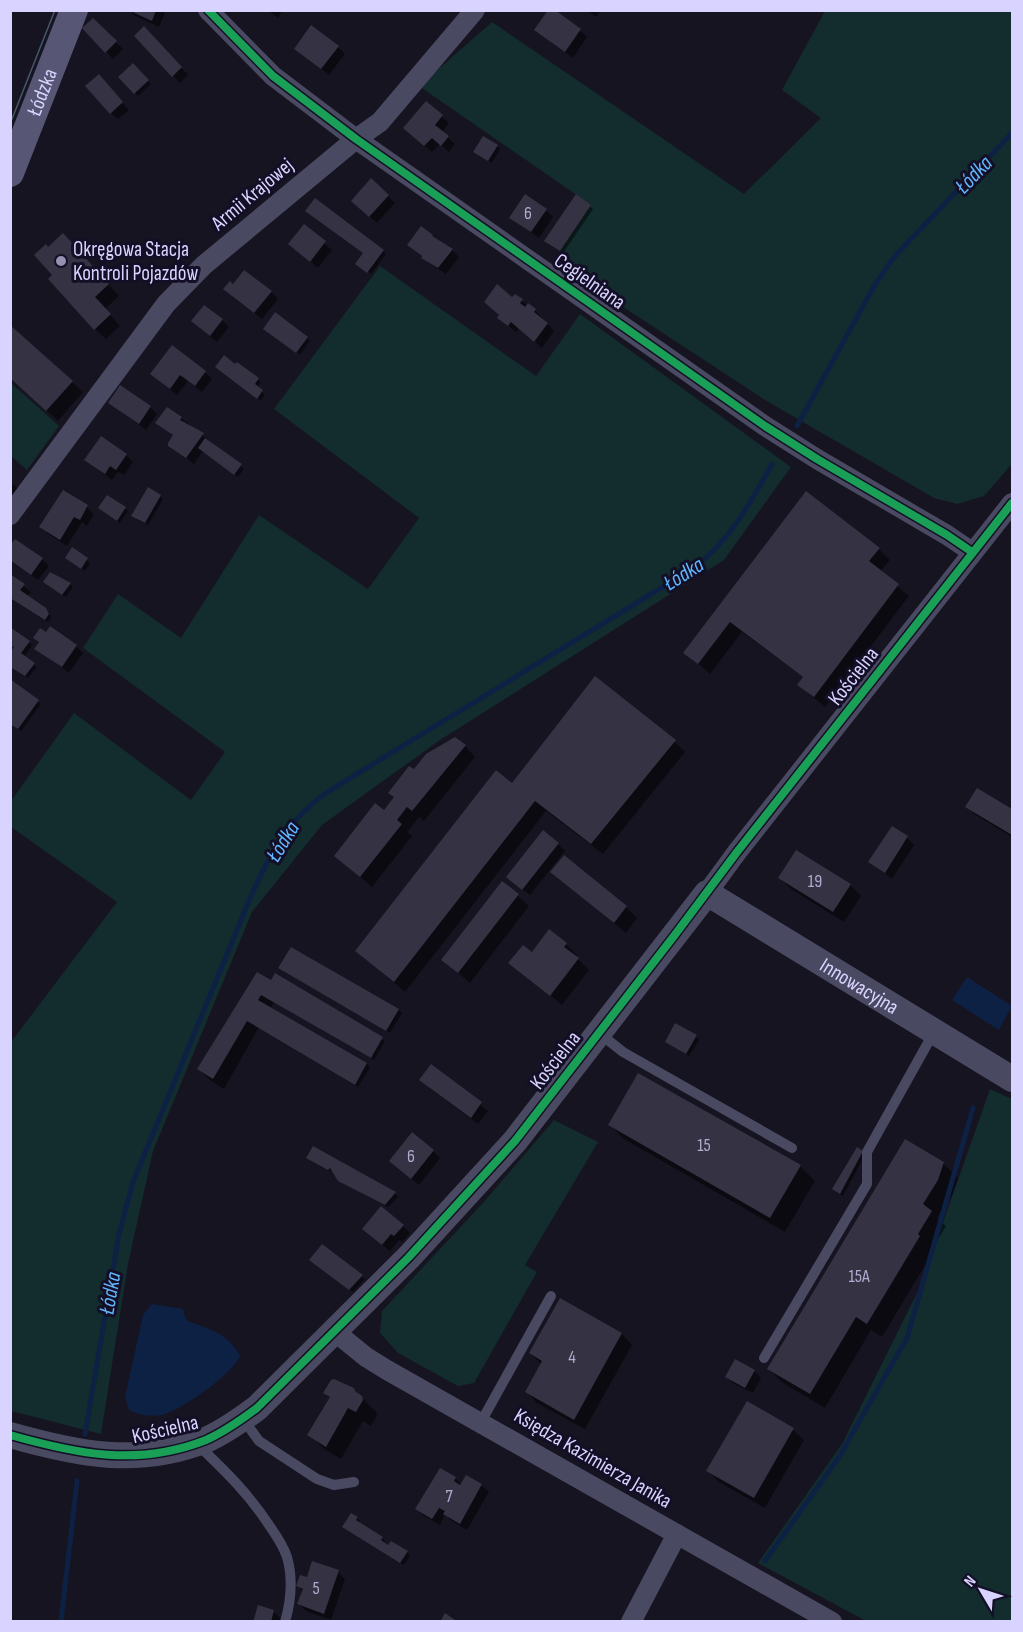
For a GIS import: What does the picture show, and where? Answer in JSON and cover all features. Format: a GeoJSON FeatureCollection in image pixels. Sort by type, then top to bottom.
{"type":"FeatureCollection","features":[{"type":"Feature","properties":{"kind":"main road","name":"Łódzka"},"geometry":{"type":"LineString","coordinates":[[10,173],[68,19]]}},
{"type":"Feature","properties":{"kind":"street","name":"Cegielniana"},"geometry":{"type":"LineString","coordinates":[[208,10],[273,76],[356,139],[765,426],[972,552]]}},
{"type":"Feature","properties":{"kind":"street","name":"Armii Krajowej"},"geometry":{"type":"LineString","coordinates":[[10,515],[166,304],[204,265],[356,139],[380,122],[475,10]]}},
{"type":"Feature","properties":{"kind":"street","name":"Kościelna"},"geometry":{"type":"LineString","coordinates":[[10,1435],[66,1450],[97,1455],[140,1455],[176,1449],[207,1439],[257,1408],[410,1257],[515,1140],[1012,503]]}},
{"type":"Feature","properties":{"kind":"street","name":"Innowacyjna"},"geometry":{"type":"LineString","coordinates":[[707,893],[1012,1078]]}},
{"type":"Feature","properties":{"kind":"street","name":"Księdza Kazimierza Janika"},"geometry":{"type":"LineString","coordinates":[[334,1331],[366,1357],[832,1622]]}},
{"type":"Feature","properties":{"kind":"street"},"geometry":{"type":"LineString","coordinates":[[631,1622],[677,1534]]}},
{"type":"Feature","properties":{"kind":"lane"},"geometry":{"type":"LineString","coordinates":[[764,1358],[867,1184],[867,1152],[934,1032]]}},
{"type":"Feature","properties":{"kind":"lane"},"geometry":{"type":"LineString","coordinates":[[599,1033],[623,1052],[792,1148]]}},
{"type":"Feature","properties":{"kind":"lane"},"geometry":{"type":"LineString","coordinates":[[481,1422],[551,1296]]}},
{"type":"Feature","properties":{"kind":"lane"},"geometry":{"type":"LineString","coordinates":[[242,1419],[259,1441],[317,1479],[334,1485],[354,1482]]}},
{"type":"Feature","properties":{"kind":"lane"},"geometry":{"type":"LineString","coordinates":[[196,1443],[253,1501],[282,1545],[288,1560],[291,1580],[289,1607],[285,1622]]}},
{"type":"Feature","properties":{"kind":"green space"},"geometry":{"type":"Polygon","coordinates":[[[825,11],[1012,11],[1012,464],[984,496],[957,504],[934,498],[765,400],[553,261],[591,205],[419,86],[492,22],[744,194],[821,118],[782,90],[825,11]]]}},
{"type":"Feature","properties":{"kind":"green space"},"geometry":{"type":"Polygon","coordinates":[[[380,266],[536,376],[580,314],[791,467],[724,560],[440,740],[322,825],[252,912],[153,1151],[128,1264],[101,1434],[11,1411],[11,1042],[117,902],[11,827],[11,801],[74,713],[191,800],[225,752],[83,648],[118,594],[181,638],[259,515],[368,589],[419,518],[274,409],[380,266]]]}},
{"type":"Feature","properties":{"kind":"green space"},"geometry":{"type":"Polygon","coordinates":[[[10,382],[59,426],[27,470],[11,456],[10,382]]]}},
{"type":"Feature","properties":{"kind":"green space"},"geometry":{"type":"Polygon","coordinates":[[[990,1089],[1012,1099],[1012,1621],[866,1621],[758,1563],[842,1444],[921,1285],[990,1089]]]}},
{"type":"Feature","properties":{"kind":"green space"},"geometry":{"type":"Polygon","coordinates":[[[554,1120],[598,1142],[525,1265],[537,1272],[474,1383],[458,1386],[398,1353],[380,1333],[382,1311],[482,1204],[554,1120]]]}},
{"type":"Feature","properties":{"kind":"water"},"geometry":{"type":"Polygon","coordinates":[[[967,977],[1012,1006],[999,1030],[952,1000],[967,977]]]}},
{"type":"Feature","properties":{"kind":"water"},"geometry":{"type":"Polygon","coordinates":[[[152,1304],[183,1309],[188,1321],[223,1336],[240,1355],[229,1371],[206,1390],[170,1412],[154,1416],[129,1410],[125,1397],[143,1315],[152,1304]]]}},
{"type":"Feature","properties":{"kind":"building"},"geometry":{"type":"Polygon","coordinates":[[[128,10],[156,10],[152,21],[128,10]]]}},
{"type":"Feature","properties":{"kind":"building"},"geometry":{"type":"Polygon","coordinates":[[[548,10],[555,10],[581,29],[565,52],[534,30],[548,10]]]}},
{"type":"Feature","properties":{"kind":"building"},"geometry":{"type":"Polygon","coordinates":[[[93,18],[117,41],[105,53],[82,28],[93,18]]]}},
{"type":"Feature","properties":{"kind":"building"},"geometry":{"type":"Polygon","coordinates":[[[311,25],[339,46],[321,69],[294,49],[311,25]]]}},
{"type":"Feature","properties":{"kind":"building"},"geometry":{"type":"Polygon","coordinates":[[[144,26],[182,67],[172,77],[134,36],[144,26]]]}},
{"type":"Feature","properties":{"kind":"building"},"geometry":{"type":"Polygon","coordinates":[[[133,63],[149,80],[134,94],[118,77],[133,63]]]}},
{"type":"Feature","properties":{"kind":"building"},"geometry":{"type":"Polygon","coordinates":[[[99,74],[123,102],[110,114],[85,86],[99,74]]]}},
{"type":"Feature","properties":{"kind":"building"},"geometry":{"type":"Polygon","coordinates":[[[426,101],[443,115],[435,125],[449,136],[441,146],[432,138],[424,146],[403,128],[426,101]]]}},
{"type":"Feature","properties":{"kind":"building"},"geometry":{"type":"Polygon","coordinates":[[[483,136],[498,145],[488,161],[473,152],[483,136]]]}},
{"type":"Feature","properties":{"kind":"building"},"geometry":{"type":"Polygon","coordinates":[[[371,178],[389,195],[369,217],[351,201],[371,178]]]}},
{"type":"Feature","properties":{"kind":"building"},"geometry":{"type":"Polygon","coordinates":[[[525,194],[547,209],[531,232],[509,218],[525,194]]]}},
{"type":"Feature","properties":{"kind":"building"},"geometry":{"type":"Polygon","coordinates":[[[576,194],[591,205],[560,251],[544,241],[576,194]]]}},
{"type":"Feature","properties":{"kind":"building"},"geometry":{"type":"Polygon","coordinates":[[[315,198],[384,250],[367,273],[355,264],[363,253],[305,211],[315,198]]]}},
{"type":"Feature","properties":{"kind":"building"},"geometry":{"type":"Polygon","coordinates":[[[304,224],[326,241],[310,262],[288,244],[304,224]]]}},
{"type":"Feature","properties":{"kind":"building"},"geometry":{"type":"Polygon","coordinates":[[[421,226],[453,249],[438,268],[421,258],[422,256],[407,245],[421,226]]]}},
{"type":"Feature","properties":{"kind":"building"},"geometry":{"type":"Polygon","coordinates":[[[63,233],[109,284],[95,297],[111,314],[94,330],[48,279],[52,275],[34,255],[46,244],[48,247],[63,233]]]}},
{"type":"Feature","properties":{"kind":"building"},"geometry":{"type":"Polygon","coordinates":[[[244,270],[272,291],[254,313],[223,289],[230,281],[233,284],[244,270]]]}},
{"type":"Feature","properties":{"kind":"building"},"geometry":{"type":"Polygon","coordinates":[[[497,284],[512,297],[515,294],[523,299],[520,303],[525,307],[528,303],[536,309],[534,312],[548,323],[534,342],[511,322],[508,326],[497,318],[499,315],[484,302],[497,284]]]}},
{"type":"Feature","properties":{"kind":"building"},"geometry":{"type":"Polygon","coordinates":[[[204,305],[223,319],[210,336],[191,321],[204,305]]]}},
{"type":"Feature","properties":{"kind":"building"},"geometry":{"type":"Polygon","coordinates":[[[275,312],[308,337],[296,353],[263,329],[275,312]]]}},
{"type":"Feature","properties":{"kind":"building"},"geometry":{"type":"Polygon","coordinates":[[[10,325],[73,381],[46,411],[10,378],[10,325]]]}},
{"type":"Feature","properties":{"kind":"building"},"geometry":{"type":"Polygon","coordinates":[[[172,345],[206,371],[195,386],[180,375],[170,389],[150,374],[172,345]]]}},
{"type":"Feature","properties":{"kind":"building"},"geometry":{"type":"Polygon","coordinates":[[[224,355],[259,378],[255,384],[263,390],[257,399],[215,367],[224,355]]]}},
{"type":"Feature","properties":{"kind":"building"},"geometry":{"type":"Polygon","coordinates":[[[120,385],[151,406],[139,424],[108,403],[120,385]]]}},
{"type":"Feature","properties":{"kind":"building"},"geometry":{"type":"Polygon","coordinates":[[[167,407],[182,417],[180,420],[204,433],[186,458],[168,446],[173,435],[155,423],[167,407]]]}},
{"type":"Feature","properties":{"kind":"building"},"geometry":{"type":"Polygon","coordinates":[[[101,436],[127,454],[116,470],[110,466],[105,474],[84,460],[101,436]]]}},
{"type":"Feature","properties":{"kind":"building"},"geometry":{"type":"Polygon","coordinates":[[[205,438],[242,464],[234,475],[198,448],[205,438]]]}},
{"type":"Feature","properties":{"kind":"building"},"geometry":{"type":"Polygon","coordinates":[[[148,487],[161,495],[145,523],[131,516],[148,487]]]}},
{"type":"Feature","properties":{"kind":"building"},"geometry":{"type":"Polygon","coordinates":[[[63,490],[88,505],[80,520],[74,517],[60,540],[39,527],[63,490]]]}},
{"type":"Feature","properties":{"kind":"building"},"geometry":{"type":"Polygon","coordinates":[[[806,491],[880,548],[869,561],[899,584],[814,697],[797,685],[803,677],[730,622],[698,664],[683,653],[806,491]]]}},
{"type":"Feature","properties":{"kind":"building"},"geometry":{"type":"Polygon","coordinates":[[[107,495],[126,507],[117,521],[98,508],[107,495]]]}},
{"type":"Feature","properties":{"kind":"building"},"geometry":{"type":"Polygon","coordinates":[[[15,539],[43,558],[31,575],[10,560],[10,545],[15,539]]]}},
{"type":"Feature","properties":{"kind":"building"},"geometry":{"type":"Polygon","coordinates":[[[72,547],[88,558],[81,569],[65,558],[72,547]]]}},
{"type":"Feature","properties":{"kind":"building"},"geometry":{"type":"Polygon","coordinates":[[[50,572],[71,583],[62,595],[43,582],[50,572]]]}},
{"type":"Feature","properties":{"kind":"building"},"geometry":{"type":"Polygon","coordinates":[[[10,574],[25,584],[20,590],[46,608],[49,614],[45,620],[10,598],[10,574]]]}},
{"type":"Feature","properties":{"kind":"building"},"geometry":{"type":"Polygon","coordinates":[[[50,626],[77,645],[62,667],[34,649],[39,642],[33,638],[40,628],[46,632],[50,626]]]}},
{"type":"Feature","properties":{"kind":"building"},"geometry":{"type":"Polygon","coordinates":[[[10,627],[30,641],[21,653],[35,663],[25,676],[10,667],[10,652],[14,647],[10,645],[10,627]]]}},
{"type":"Feature","properties":{"kind":"building"},"geometry":{"type":"Polygon","coordinates":[[[595,676],[676,740],[591,844],[535,801],[394,982],[355,951],[496,770],[512,783],[595,676]]]}},
{"type":"Feature","properties":{"kind":"building"},"geometry":{"type":"Polygon","coordinates":[[[10,679],[39,700],[18,729],[10,724],[10,679]]]}},
{"type":"Feature","properties":{"kind":"building"},"geometry":{"type":"Polygon","coordinates":[[[455,737],[466,745],[412,811],[407,807],[397,820],[402,824],[360,877],[334,856],[375,803],[384,810],[394,797],[388,793],[409,766],[414,769],[426,754],[455,737]]]}},
{"type":"Feature","properties":{"kind":"building"},"geometry":{"type":"Polygon","coordinates":[[[977,788],[1012,809],[1012,835],[965,807],[977,788]]]}},
{"type":"Feature","properties":{"kind":"building"},"geometry":{"type":"Polygon","coordinates":[[[892,826],[908,836],[885,873],[868,862],[892,826]]]}},
{"type":"Feature","properties":{"kind":"building"},"geometry":{"type":"Polygon","coordinates":[[[543,830],[559,843],[522,890],[506,877],[543,830]]]}},
{"type":"Feature","properties":{"kind":"building"},"geometry":{"type":"Polygon","coordinates":[[[796,850],[851,884],[833,912],[778,878],[796,850]]]}},
{"type":"Feature","properties":{"kind":"building"},"geometry":{"type":"Polygon","coordinates":[[[564,855],[627,906],[614,923],[550,872],[564,855]]]}},
{"type":"Feature","properties":{"kind":"building"},"geometry":{"type":"Polygon","coordinates":[[[502,881],[519,894],[458,973],[441,960],[502,881]]]}},
{"type":"Feature","properties":{"kind":"building"},"geometry":{"type":"Polygon","coordinates":[[[549,929],[567,943],[564,947],[579,958],[550,996],[508,963],[523,945],[532,952],[549,929]]]}},
{"type":"Feature","properties":{"kind":"building"},"geometry":{"type":"Polygon","coordinates":[[[291,947],[399,1009],[386,1031],[278,968],[291,947]]]}},
{"type":"Feature","properties":{"kind":"building"},"geometry":{"type":"Polygon","coordinates":[[[257,972],[271,980],[275,973],[383,1037],[371,1058],[261,995],[258,1000],[367,1063],[355,1085],[247,1021],[213,1079],[197,1069],[257,972]]]}},
{"type":"Feature","properties":{"kind":"building"},"geometry":{"type":"Polygon","coordinates":[[[675,1023],[697,1035],[686,1054],[665,1042],[675,1023]]]}},
{"type":"Feature","properties":{"kind":"building"},"geometry":{"type":"Polygon","coordinates":[[[431,1064],[482,1102],[471,1118],[419,1080],[431,1064]]]}},
{"type":"Feature","properties":{"kind":"building"},"geometry":{"type":"Polygon","coordinates":[[[638,1073],[801,1165],[770,1218],[608,1125],[638,1073]]]}},
{"type":"Feature","properties":{"kind":"building"},"geometry":{"type":"Polygon","coordinates":[[[412,1132],[434,1150],[411,1179],[389,1161],[412,1132]]]}},
{"type":"Feature","properties":{"kind":"building"},"geometry":{"type":"Polygon","coordinates":[[[905,1139],[944,1162],[938,1180],[923,1204],[932,1211],[918,1234],[920,1236],[867,1324],[856,1317],[810,1394],[767,1369],[905,1139]]]}},
{"type":"Feature","properties":{"kind":"building"},"geometry":{"type":"Polygon","coordinates":[[[313,1146],[396,1192],[385,1205],[338,1181],[330,1168],[328,1170],[306,1158],[313,1146]]]}},
{"type":"Feature","properties":{"kind":"building"},"geometry":{"type":"Polygon","coordinates":[[[857,1147],[863,1151],[840,1194],[832,1189],[857,1147]]]}},
{"type":"Feature","properties":{"kind":"building"},"geometry":{"type":"Polygon","coordinates":[[[381,1206],[404,1225],[394,1236],[391,1234],[382,1245],[362,1229],[381,1206]]]}},
{"type":"Feature","properties":{"kind":"building"},"geometry":{"type":"Polygon","coordinates":[[[322,1244],[363,1275],[349,1290],[309,1260],[322,1244]]]}},
{"type":"Feature","properties":{"kind":"building"},"geometry":{"type":"Polygon","coordinates":[[[560,1298],[622,1333],[574,1420],[525,1392],[542,1361],[529,1353],[560,1298]]]}},
{"type":"Feature","properties":{"kind":"building"},"geometry":{"type":"Polygon","coordinates":[[[735,1359],[755,1370],[745,1388],[725,1377],[735,1359]]]}},
{"type":"Feature","properties":{"kind":"building"},"geometry":{"type":"Polygon","coordinates":[[[334,1379],[354,1388],[363,1400],[356,1412],[348,1408],[326,1447],[307,1435],[330,1397],[323,1393],[334,1379]]]}},
{"type":"Feature","properties":{"kind":"building"},"geometry":{"type":"Polygon","coordinates":[[[747,1401],[794,1428],[754,1498],[706,1471],[747,1401]]]}},
{"type":"Feature","properties":{"kind":"building"},"geometry":{"type":"Polygon","coordinates":[[[440,1468],[456,1477],[454,1481],[460,1485],[466,1475],[482,1484],[460,1524],[443,1514],[445,1511],[439,1508],[432,1519],[415,1509],[440,1468]]]}},
{"type":"Feature","properties":{"kind":"building"},"geometry":{"type":"Polygon","coordinates":[[[351,1513],[358,1517],[356,1520],[383,1537],[381,1540],[388,1545],[391,1541],[408,1551],[400,1563],[342,1527],[351,1513]]]}},
{"type":"Feature","properties":{"kind":"building"},"geometry":{"type":"Polygon","coordinates":[[[312,1561],[339,1570],[324,1614],[297,1604],[303,1589],[296,1586],[300,1575],[307,1577],[312,1561]]]}},
{"type":"Feature","properties":{"kind":"building"},"geometry":{"type":"Polygon","coordinates":[[[258,1605],[274,1610],[271,1622],[253,1622],[258,1605]]]}},
{"type":"Feature","properties":{"kind":"building"},"geometry":{"type":"Polygon","coordinates":[[[445,1613],[458,1622],[440,1622],[445,1613]]]}},
{"type":"Feature","properties":{"kind":"waterway","name":"Łódka"},"geometry":{"type":"LineString","coordinates":[[797,426],[873,288],[894,257],[1012,133]]}},
{"type":"Feature","properties":{"kind":"waterway","name":"Łódka"},"geometry":{"type":"LineString","coordinates":[[85,1434],[119,1234],[133,1182],[251,896],[273,851],[282,838],[303,813],[329,791],[692,569],[717,547],[738,521],[772,464]]}},
{"type":"Feature","properties":{"kind":"waterway"},"geometry":{"type":"LineString","coordinates":[[765,1561],[839,1457],[907,1338],[973,1108]]}},
{"type":"Feature","properties":{"kind":"waterway","name":"Łódka"},"geometry":{"type":"LineString","coordinates":[[61,1622],[77,1481]]}},
{"type":"Feature","properties":{"kind":"tram line"},"geometry":{"type":"LineString","coordinates":[[10,124],[55,10]]}},
{"type":"Feature","properties":{"kind":"cycle path"},"geometry":{"type":"LineString","coordinates":[[208,10],[273,76],[356,139],[765,426],[972,552]]}},
{"type":"Feature","properties":{"kind":"cycle path"},"geometry":{"type":"LineString","coordinates":[[10,1435],[59,1448],[108,1455],[156,1453],[206,1440],[232,1426],[257,1408],[409,1257],[515,1141],[737,852],[1012,503]]}},
{"type":"Feature","properties":{"kind":"place","name":"Okręgowa Stacja Kontroli Pojazdów"},"geometry":{"type":"Point","coordinates":[61,261]}}]}
